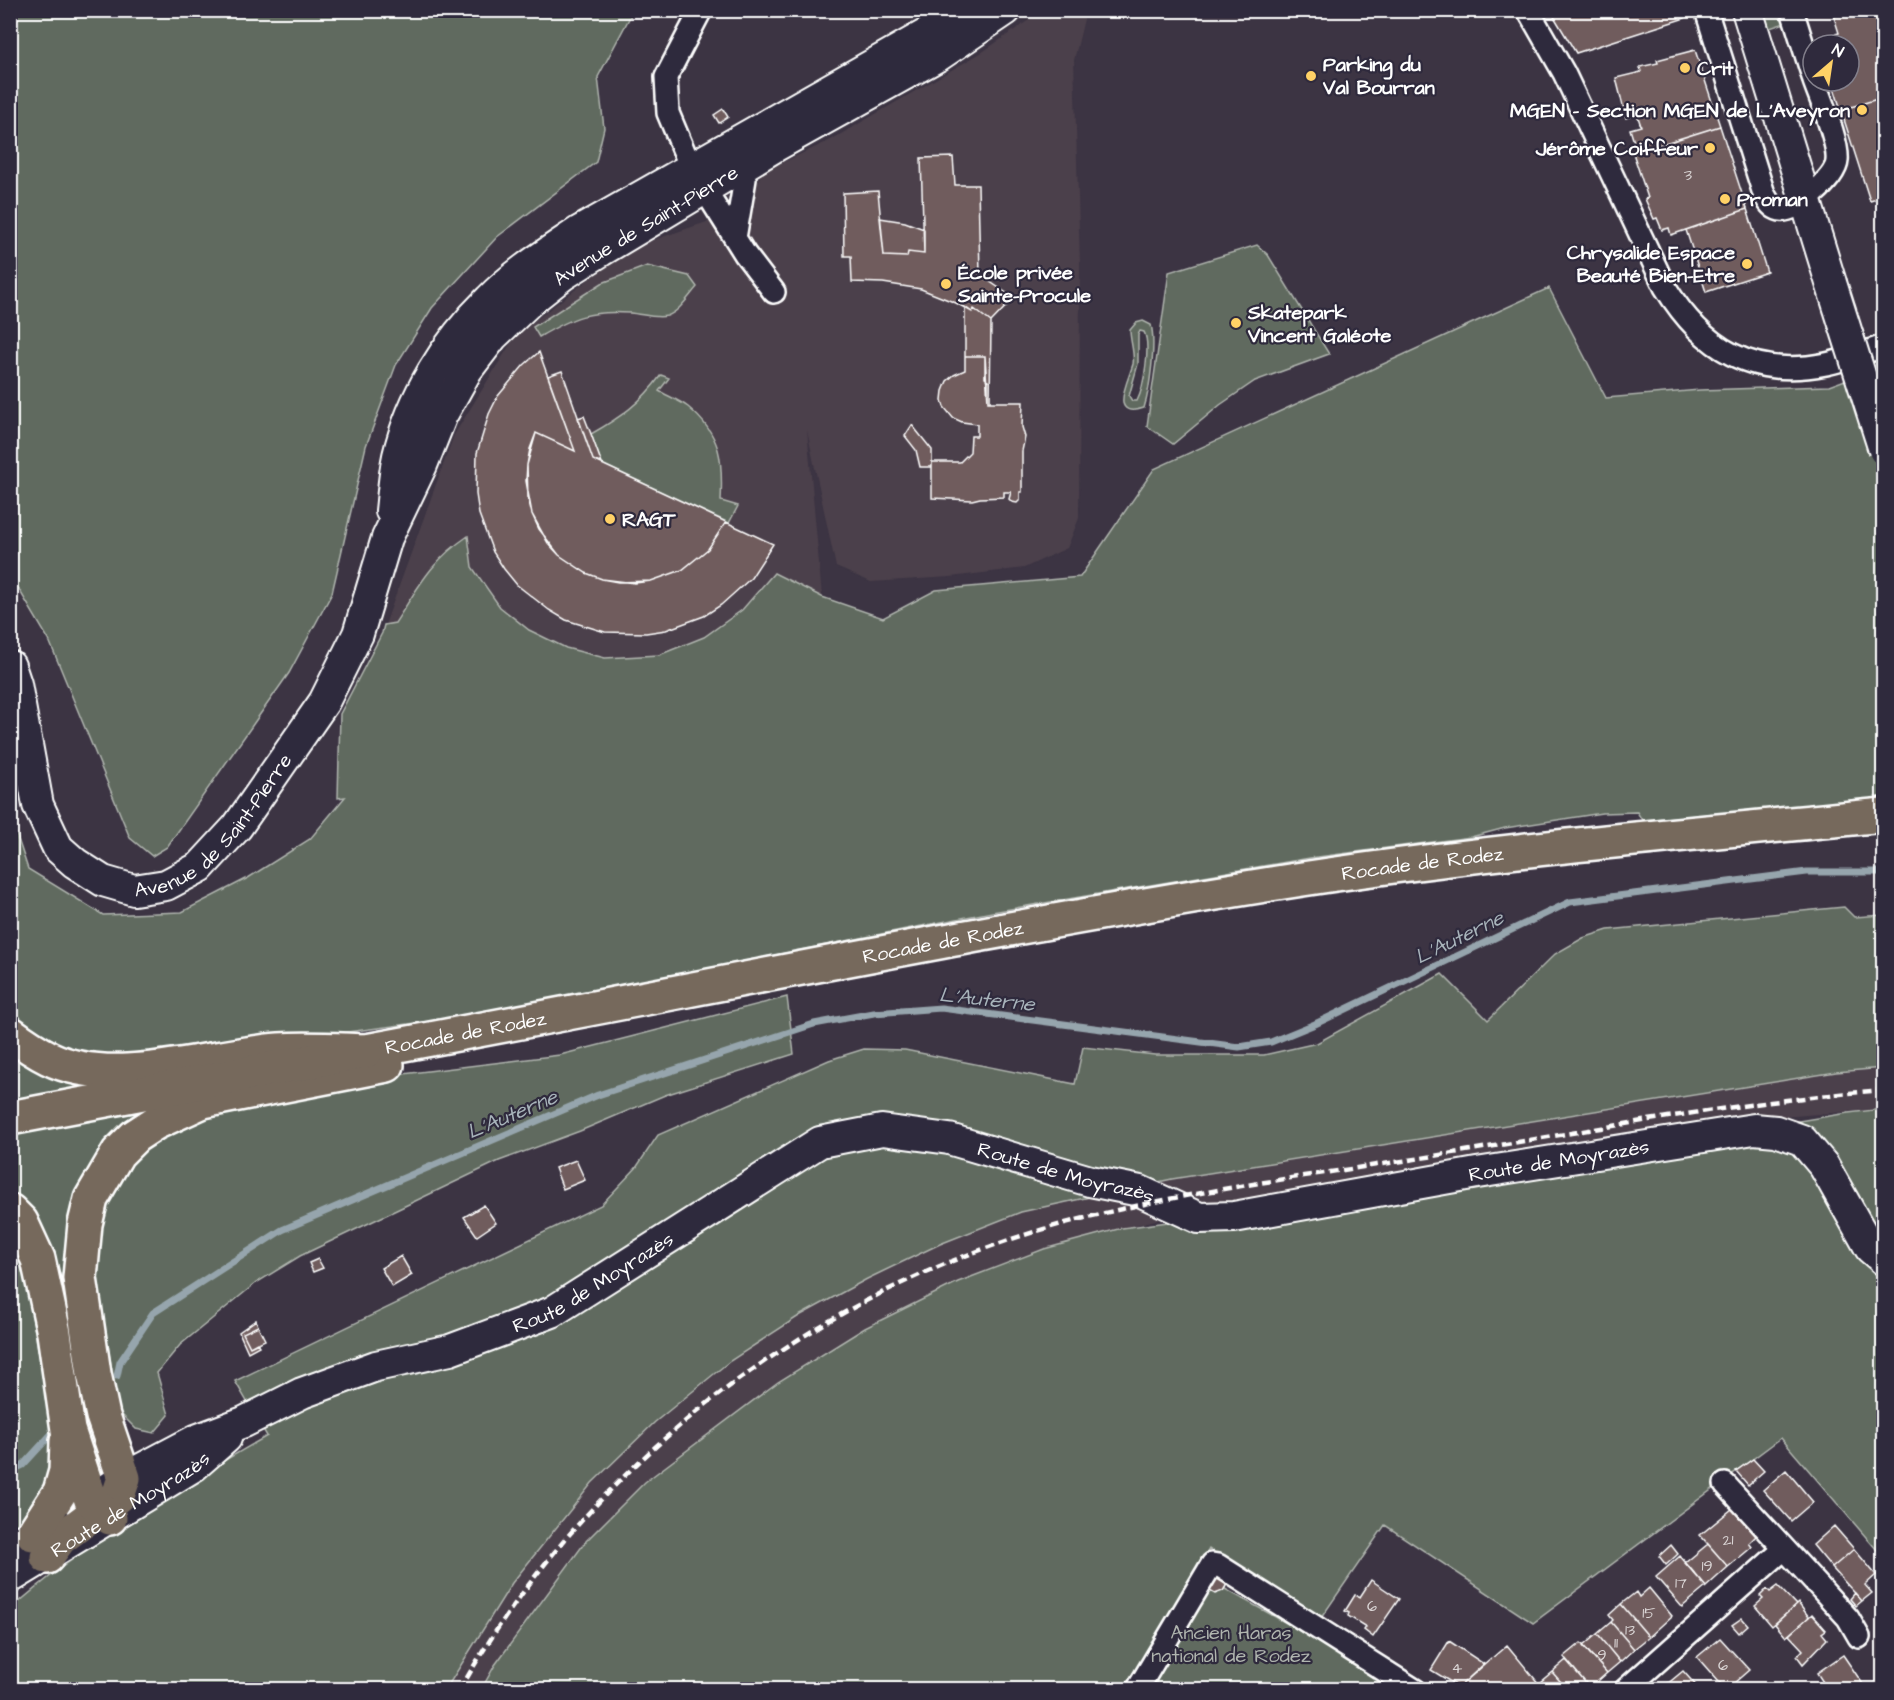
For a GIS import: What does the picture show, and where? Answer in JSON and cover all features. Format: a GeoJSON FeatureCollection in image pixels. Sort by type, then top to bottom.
{"type":"FeatureCollection","features":[{"type":"Feature","properties":{"kind":"main road","name":"Rocade de Rodez"},"geometry":{"type":"LineString","coordinates":[[10,1118],[1042,924],[1278,883],[1543,848],[1884,815]]}},
{"type":"Feature","properties":{"kind":"main road"},"geometry":{"type":"LineString","coordinates":[[30,1546],[60,1539],[118,1496],[124,1478],[103,1416],[94,1374],[80,1278],[85,1224],[90,1199],[118,1154],[135,1136],[155,1123],[203,1101],[551,1035],[571,1012]]}},
{"type":"Feature","properties":{"kind":"main road"},"geometry":{"type":"LineString","coordinates":[[10,1033],[50,1059],[75,1067],[102,1071],[165,1067],[279,1050],[366,1051]]}},
{"type":"Feature","properties":{"kind":"main road"},"geometry":{"type":"LineString","coordinates":[[10,1210],[21,1222],[38,1259],[54,1333],[68,1430],[66,1471],[60,1492],[30,1546]]}},
{"type":"Feature","properties":{"kind":"main road"},"geometry":{"type":"LineString","coordinates":[[68,1430],[100,1509]]}},
{"type":"Feature","properties":{"kind":"street"},"geometry":{"type":"LineString","coordinates":[[701,10],[666,77],[668,113],[698,178],[735,238],[774,292]]}},
{"type":"Feature","properties":{"kind":"street","name":"Avenue de Saint-Pierre"},"geometry":{"type":"LineString","coordinates":[[10,666],[16,684],[38,805],[58,848],[75,863],[103,881],[134,890],[166,885],[200,867],[237,827],[324,702],[358,634],[387,538],[423,465],[442,415],[467,370],[493,336],[530,301],[563,275],[698,178],[969,10]]}},
{"type":"Feature","properties":{"kind":"street","name":"Avenue de Saint-Pierre"},"geometry":{"type":"LineString","coordinates":[[733,158],[938,56],[1006,10]]}},
{"type":"Feature","properties":{"kind":"street"},"geometry":{"type":"LineString","coordinates":[[1528,10],[1564,72],[1665,287],[1680,311],[1696,329],[1720,348],[1744,361],[1775,368],[1826,364],[1884,346]]}},
{"type":"Feature","properties":{"kind":"street"},"geometry":{"type":"LineString","coordinates":[[1706,10],[1764,194],[1770,204],[1777,209],[1784,210],[1806,199],[1830,179],[1834,172],[1837,160],[1836,149],[1818,93]]}},
{"type":"Feature","properties":{"kind":"street"},"geometry":{"type":"LineString","coordinates":[[1747,10],[1884,450]]}},
{"type":"Feature","properties":{"kind":"street"},"geometry":{"type":"LineString","coordinates":[[1792,10],[1801,38]]}},
{"type":"Feature","properties":{"kind":"street"},"geometry":{"type":"LineString","coordinates":[[733,158],[745,179],[735,238]]}},
{"type":"Feature","properties":{"kind":"street","name":"Route de Moyrazès"},"geometry":{"type":"LineString","coordinates":[[124,1478],[196,1440],[244,1422],[302,1393],[366,1370],[450,1350],[552,1312],[820,1142],[882,1130],[949,1139],[1090,1181],[1140,1191],[1199,1218],[1234,1217],[1488,1171],[1700,1137],[1754,1129],[1776,1131],[1802,1140],[1824,1166],[1870,1248],[1884,1260]]}},
{"type":"Feature","properties":{"kind":"street","name":"Route de Moyrazès"},"geometry":{"type":"LineString","coordinates":[[100,1509],[194,1466],[244,1422]]}},
{"type":"Feature","properties":{"kind":"street"},"geometry":{"type":"LineString","coordinates":[[1725,1484],[1848,1618],[1859,1636]]}},
{"type":"Feature","properties":{"kind":"street","name":"Route de Moyrazès"},"geometry":{"type":"LineString","coordinates":[[10,1578],[30,1546]]}},
{"type":"Feature","properties":{"kind":"street"},"geometry":{"type":"LineString","coordinates":[[1625,1689],[1784,1549]]}},
{"type":"Feature","properties":{"kind":"street"},"geometry":{"type":"LineString","coordinates":[[1137,1689],[1212,1564],[1218,1565],[1415,1689]]}},
{"type":"Feature","properties":{"kind":"shaded area"},"geometry":{"type":"Polygon","coordinates":[[[1042,11],[1086,11],[1074,60],[1080,265],[1079,518],[1067,548],[1024,568],[950,577],[871,582],[836,567],[807,430],[822,597],[338,798],[340,714],[382,633],[454,435],[516,335],[630,248],[754,206],[756,186],[762,172],[829,141],[981,53],[1042,11]]]}},
{"type":"Feature","properties":{"kind":"shaded area"},"geometry":{"type":"Polygon","coordinates":[[[1883,1068],[1883,1109],[1755,1119],[1209,1206],[1044,1249],[958,1282],[865,1328],[778,1382],[709,1433],[586,1541],[495,1665],[481,1689],[446,1690],[512,1583],[592,1483],[655,1422],[730,1361],[799,1316],[867,1279],[940,1244],[1021,1212],[1172,1179],[1836,1072],[1883,1068]]]}},
{"type":"Feature","properties":{"kind":"green space"},"geometry":{"type":"Polygon","coordinates":[[[10,11],[633,11],[598,77],[604,128],[596,162],[497,237],[432,308],[396,365],[366,446],[332,593],[289,673],[167,847],[152,856],[130,838],[49,640],[11,576],[10,11]]]}},
{"type":"Feature","properties":{"kind":"green space"},"geometry":{"type":"Polygon","coordinates":[[[1765,11],[1786,11],[1788,22],[1767,29],[1765,11]]]}},
{"type":"Feature","properties":{"kind":"green space","name":"Skatepark Vincent Galéote"},"geometry":{"type":"Polygon","coordinates":[[[1257,245],[1268,255],[1329,354],[1255,381],[1220,405],[1173,444],[1147,426],[1169,272],[1257,245]]]}},
{"type":"Feature","properties":{"kind":"green space"},"geometry":{"type":"Polygon","coordinates":[[[647,266],[689,276],[697,287],[680,307],[663,317],[616,312],[593,314],[562,324],[539,337],[533,327],[602,283],[647,266]]]}},
{"type":"Feature","properties":{"kind":"green space"},"geometry":{"type":"Polygon","coordinates":[[[1549,288],[1606,398],[1700,390],[1829,386],[1883,366],[1883,799],[1642,820],[1637,812],[1602,813],[1505,828],[1471,837],[1310,858],[992,912],[462,1017],[136,1057],[72,1052],[43,1039],[20,1020],[11,1007],[10,815],[28,869],[103,915],[182,912],[248,878],[310,839],[345,797],[338,798],[340,714],[384,625],[395,623],[435,565],[455,545],[468,536],[472,567],[500,607],[529,630],[566,648],[605,658],[659,655],[704,637],[742,610],[774,573],[822,597],[883,618],[936,590],[1080,577],[1154,469],[1549,288]]]}},
{"type":"Feature","properties":{"kind":"green space"},"geometry":{"type":"Polygon","coordinates":[[[1143,321],[1151,325],[1153,354],[1144,408],[1133,410],[1126,408],[1123,396],[1133,364],[1130,330],[1136,323],[1143,321]],[[1140,331],[1138,335],[1138,364],[1129,396],[1132,401],[1137,401],[1140,395],[1144,377],[1147,346],[1144,332],[1140,331]]]}},
{"type":"Feature","properties":{"kind":"green space"},"geometry":{"type":"Polygon","coordinates":[[[661,375],[669,378],[659,391],[688,407],[699,417],[714,438],[720,461],[721,501],[738,506],[729,523],[602,464],[591,434],[630,409],[661,375]]]}},
{"type":"Feature","properties":{"kind":"green space"},"geometry":{"type":"Polygon","coordinates":[[[1844,907],[1854,917],[1883,915],[1883,1068],[1836,1072],[1172,1179],[1021,1212],[940,1244],[867,1279],[799,1316],[730,1361],[655,1422],[592,1483],[512,1583],[446,1689],[11,1689],[11,1609],[71,1560],[134,1516],[267,1436],[235,1381],[601,1205],[636,1168],[658,1135],[829,1060],[864,1049],[905,1050],[1075,1084],[1083,1047],[1155,1055],[1264,1055],[1317,1043],[1442,974],[1488,1020],[1555,954],[1583,938],[1608,930],[1844,907]]]}},
{"type":"Feature","properties":{"kind":"green space"},"geometry":{"type":"Polygon","coordinates":[[[787,997],[794,1054],[665,1095],[580,1131],[499,1161],[300,1256],[256,1283],[180,1345],[157,1373],[169,1415],[154,1433],[136,1429],[119,1412],[97,1282],[96,1251],[99,1227],[113,1184],[149,1140],[197,1117],[370,1078],[560,1055],[787,997]]]}},
{"type":"Feature","properties":{"kind":"green space"},"geometry":{"type":"Polygon","coordinates":[[[11,1042],[104,1086],[11,1103],[11,1042]]]}},
{"type":"Feature","properties":{"kind":"green space"},"geometry":{"type":"Polygon","coordinates":[[[152,1106],[98,1165],[92,1422],[101,1480],[11,1197],[10,1135],[152,1106]]]}},
{"type":"Feature","properties":{"kind":"green space"},"geometry":{"type":"Polygon","coordinates":[[[1883,1109],[1883,1557],[1781,1438],[1533,1623],[1385,1525],[1319,1621],[1209,1549],[1128,1689],[481,1690],[495,1665],[586,1541],[645,1482],[778,1382],[865,1328],[958,1282],[1044,1249],[1122,1228],[1199,1218],[1883,1109]]]}},
{"type":"Feature","properties":{"kind":"green space"},"geometry":{"type":"Polygon","coordinates":[[[10,1225],[22,1260],[56,1449],[56,1490],[10,1534],[10,1225]]]}},
{"type":"Feature","properties":{"kind":"green space","name":"Ancien Haras national de Rodez"},"geometry":{"type":"Polygon","coordinates":[[[1225,1580],[1225,1589],[1308,1635],[1397,1689],[1148,1690],[1209,1592],[1205,1587],[1225,1580]]]}},
{"type":"Feature","properties":{"kind":"building"},"geometry":{"type":"Polygon","coordinates":[[[1550,10],[1683,10],[1685,18],[1576,53],[1550,10]]]}},
{"type":"Feature","properties":{"kind":"building"},"geometry":{"type":"Polygon","coordinates":[[[1843,10],[1884,10],[1884,97],[1841,110],[1836,93],[1861,93],[1861,33],[1839,33],[1833,14],[1843,10]]]}},
{"type":"Feature","properties":{"kind":"building"},"geometry":{"type":"Polygon","coordinates":[[[1695,50],[1720,126],[1637,152],[1630,129],[1641,126],[1637,114],[1626,118],[1616,78],[1641,72],[1640,67],[1658,63],[1657,60],[1695,50]]]}},
{"type":"Feature","properties":{"kind":"building"},"geometry":{"type":"Polygon","coordinates":[[[1884,97],[1884,197],[1870,201],[1841,110],[1884,97]]]}},
{"type":"Feature","properties":{"kind":"building"},"geometry":{"type":"Polygon","coordinates":[[[723,109],[728,117],[719,123],[714,115],[723,109]]]}},
{"type":"Feature","properties":{"kind":"building"},"geometry":{"type":"Polygon","coordinates":[[[1720,126],[1747,209],[1671,235],[1669,228],[1662,230],[1657,218],[1654,219],[1645,199],[1648,198],[1633,153],[1720,126]]]}},
{"type":"Feature","properties":{"kind":"building"},"geometry":{"type":"Polygon","coordinates":[[[953,157],[955,185],[978,185],[980,275],[1014,298],[991,322],[974,309],[972,312],[921,289],[883,283],[852,282],[851,256],[844,256],[843,193],[878,191],[884,256],[907,257],[908,252],[924,254],[921,158],[953,157]]]}},
{"type":"Feature","properties":{"kind":"building"},"geometry":{"type":"Polygon","coordinates":[[[1747,209],[1767,272],[1706,292],[1686,230],[1747,209]]]}},
{"type":"Feature","properties":{"kind":"building"},"geometry":{"type":"Polygon","coordinates":[[[880,218],[905,222],[924,229],[924,254],[908,252],[907,257],[884,256],[880,218]]]}},
{"type":"Feature","properties":{"kind":"building"},"geometry":{"type":"Polygon","coordinates":[[[965,307],[972,312],[974,309],[991,322],[990,402],[988,402],[988,381],[985,378],[985,356],[965,356],[965,307]]]}},
{"type":"Feature","properties":{"kind":"building"},"geometry":{"type":"Polygon","coordinates":[[[539,352],[575,451],[536,433],[530,449],[527,465],[528,498],[532,514],[548,543],[559,555],[586,573],[602,579],[635,583],[651,581],[682,570],[708,549],[726,522],[773,544],[751,578],[721,605],[704,616],[666,630],[646,633],[605,632],[566,620],[549,610],[517,585],[504,569],[493,552],[479,514],[476,494],[477,453],[489,414],[498,396],[524,365],[539,352]]]}},
{"type":"Feature","properties":{"kind":"building"},"geometry":{"type":"Polygon","coordinates":[[[965,356],[985,356],[988,402],[1023,402],[1022,427],[1025,437],[1022,451],[1022,492],[1020,492],[1020,500],[1017,503],[1009,499],[1011,492],[1004,492],[1004,497],[972,500],[932,498],[932,462],[960,462],[970,452],[971,436],[977,436],[977,424],[953,418],[944,407],[942,400],[947,381],[965,370],[965,356]]]}},
{"type":"Feature","properties":{"kind":"building"},"geometry":{"type":"Polygon","coordinates":[[[562,371],[593,460],[726,522],[708,549],[682,570],[651,581],[618,582],[602,579],[586,573],[559,555],[539,529],[532,514],[526,481],[527,465],[536,433],[575,451],[548,376],[562,371]]]}},
{"type":"Feature","properties":{"kind":"building"},"geometry":{"type":"Polygon","coordinates":[[[584,416],[602,464],[593,460],[578,418],[584,416]]]}},
{"type":"Feature","properties":{"kind":"building"},"geometry":{"type":"Polygon","coordinates":[[[912,425],[932,450],[932,467],[920,467],[916,450],[905,436],[912,425]]]}},
{"type":"Feature","properties":{"kind":"building"},"geometry":{"type":"Polygon","coordinates":[[[576,1160],[585,1180],[563,1189],[555,1168],[576,1160]]]}},
{"type":"Feature","properties":{"kind":"building"},"geometry":{"type":"Polygon","coordinates":[[[484,1205],[496,1223],[477,1236],[464,1217],[484,1205]]]}},
{"type":"Feature","properties":{"kind":"building"},"geometry":{"type":"Polygon","coordinates":[[[401,1256],[412,1275],[392,1287],[381,1268],[401,1256]]]}},
{"type":"Feature","properties":{"kind":"building"},"geometry":{"type":"Polygon","coordinates":[[[318,1259],[323,1268],[313,1272],[309,1263],[318,1259]]]}},
{"type":"Feature","properties":{"kind":"building"},"geometry":{"type":"Polygon","coordinates":[[[256,1320],[258,1326],[243,1333],[250,1347],[257,1343],[259,1346],[248,1352],[239,1332],[256,1320]]]}},
{"type":"Feature","properties":{"kind":"building"},"geometry":{"type":"Polygon","coordinates":[[[258,1326],[265,1340],[250,1347],[243,1333],[258,1326]]]}},
{"type":"Feature","properties":{"kind":"building"},"geometry":{"type":"Polygon","coordinates":[[[1753,1459],[1764,1471],[1748,1485],[1736,1471],[1753,1459]]]}},
{"type":"Feature","properties":{"kind":"building"},"geometry":{"type":"Polygon","coordinates":[[[1786,1470],[1813,1502],[1791,1521],[1763,1490],[1786,1470]]]}},
{"type":"Feature","properties":{"kind":"building"},"geometry":{"type":"Polygon","coordinates":[[[1732,1509],[1756,1536],[1749,1543],[1752,1547],[1728,1567],[1700,1535],[1732,1509]]]}},
{"type":"Feature","properties":{"kind":"building"},"geometry":{"type":"Polygon","coordinates":[[[1834,1526],[1854,1549],[1832,1568],[1813,1545],[1834,1526]]]}},
{"type":"Feature","properties":{"kind":"building"},"geometry":{"type":"Polygon","coordinates":[[[1708,1544],[1728,1567],[1706,1587],[1685,1563],[1708,1544]]]}},
{"type":"Feature","properties":{"kind":"building"},"geometry":{"type":"Polygon","coordinates":[[[1671,1545],[1678,1554],[1666,1565],[1659,1556],[1671,1545]]]}},
{"type":"Feature","properties":{"kind":"building"},"geometry":{"type":"Polygon","coordinates":[[[1854,1549],[1876,1575],[1865,1585],[1872,1593],[1862,1601],[1832,1568],[1854,1549]]]}},
{"type":"Feature","properties":{"kind":"building"},"geometry":{"type":"Polygon","coordinates":[[[1680,1556],[1706,1587],[1682,1607],[1656,1577],[1680,1556]]]}},
{"type":"Feature","properties":{"kind":"building"},"geometry":{"type":"Polygon","coordinates":[[[1217,1573],[1225,1580],[1226,1586],[1223,1591],[1215,1594],[1206,1589],[1217,1573]]]}},
{"type":"Feature","properties":{"kind":"building"},"geometry":{"type":"Polygon","coordinates":[[[1371,1580],[1399,1599],[1373,1637],[1364,1630],[1366,1627],[1348,1616],[1349,1613],[1345,1611],[1355,1595],[1360,1597],[1371,1580]]]}},
{"type":"Feature","properties":{"kind":"building"},"geometry":{"type":"Polygon","coordinates":[[[1778,1586],[1796,1605],[1772,1626],[1755,1606],[1763,1599],[1760,1596],[1767,1589],[1770,1592],[1778,1586]]]}},
{"type":"Feature","properties":{"kind":"building"},"geometry":{"type":"Polygon","coordinates":[[[1649,1588],[1672,1616],[1649,1637],[1621,1604],[1636,1592],[1639,1597],[1649,1588]]]}},
{"type":"Feature","properties":{"kind":"building"},"geometry":{"type":"Polygon","coordinates":[[[1855,1593],[1862,1601],[1856,1606],[1850,1599],[1855,1593]]]}},
{"type":"Feature","properties":{"kind":"building"},"geometry":{"type":"Polygon","coordinates":[[[1798,1603],[1809,1617],[1786,1637],[1775,1624],[1798,1603]]]}},
{"type":"Feature","properties":{"kind":"building"},"geometry":{"type":"Polygon","coordinates":[[[1621,1604],[1649,1637],[1634,1649],[1611,1622],[1613,1620],[1609,1615],[1621,1604]]]}},
{"type":"Feature","properties":{"kind":"building"},"geometry":{"type":"Polygon","coordinates":[[[1812,1614],[1826,1630],[1822,1633],[1827,1639],[1803,1664],[1797,1656],[1803,1650],[1789,1635],[1812,1614]]]}},
{"type":"Feature","properties":{"kind":"building"},"geometry":{"type":"Polygon","coordinates":[[[1742,1618],[1748,1625],[1739,1633],[1732,1625],[1742,1618]]]}},
{"type":"Feature","properties":{"kind":"building"},"geometry":{"type":"Polygon","coordinates":[[[1611,1622],[1634,1649],[1620,1662],[1597,1634],[1611,1622]]]}},
{"type":"Feature","properties":{"kind":"building"},"geometry":{"type":"Polygon","coordinates":[[[1597,1634],[1620,1662],[1607,1673],[1583,1646],[1597,1634]]]}},
{"type":"Feature","properties":{"kind":"building"},"geometry":{"type":"Polygon","coordinates":[[[1720,1638],[1749,1670],[1726,1690],[1697,1657],[1720,1638]]]}},
{"type":"Feature","properties":{"kind":"building"},"geometry":{"type":"Polygon","coordinates":[[[1449,1641],[1484,1664],[1459,1687],[1431,1670],[1449,1641]]]}},
{"type":"Feature","properties":{"kind":"building"},"geometry":{"type":"Polygon","coordinates":[[[1581,1643],[1607,1673],[1590,1688],[1564,1657],[1581,1643]]]}},
{"type":"Feature","properties":{"kind":"building"},"geometry":{"type":"Polygon","coordinates":[[[1507,1645],[1544,1690],[1462,1690],[1459,1687],[1507,1645]]]}},
{"type":"Feature","properties":{"kind":"building"},"geometry":{"type":"Polygon","coordinates":[[[1843,1655],[1867,1690],[1828,1690],[1817,1673],[1843,1655]]]}},
{"type":"Feature","properties":{"kind":"building"},"geometry":{"type":"Polygon","coordinates":[[[1566,1660],[1590,1688],[1588,1690],[1568,1690],[1552,1672],[1566,1660]]]}},
{"type":"Feature","properties":{"kind":"building"},"geometry":{"type":"Polygon","coordinates":[[[1683,1671],[1700,1690],[1660,1690],[1683,1671]]]}},
{"type":"Feature","properties":{"kind":"building"},"geometry":{"type":"Polygon","coordinates":[[[1552,1672],[1568,1690],[1544,1690],[1539,1683],[1552,1672]]]}},
{"type":"Feature","properties":{"kind":"waterway","name":"L'Auterne"},"geometry":{"type":"LineString","coordinates":[[117,1376],[120,1362],[153,1313],[282,1230],[598,1095],[814,1024],[874,1013],[941,1008],[1239,1047],[1271,1042],[1315,1024],[1570,902],[1807,872],[1884,872]]}},
{"type":"Feature","properties":{"kind":"waterway","name":"L'Auterne"},"geometry":{"type":"LineString","coordinates":[[10,1471],[23,1465],[57,1428]]}},
{"type":"Feature","properties":{"kind":"railway"},"geometry":{"type":"LineString","coordinates":[[460,1690],[511,1609],[570,1534],[635,1465],[708,1403],[786,1348],[868,1300],[955,1260],[1044,1229],[1189,1195],[1715,1110],[1884,1090]]}},
{"type":"Feature","properties":{"kind":"place","name":"Crit"},"geometry":{"type":"Point","coordinates":[1685,68]}},
{"type":"Feature","properties":{"kind":"place","name":"Parking du Val Bourran"},"geometry":{"type":"Point","coordinates":[1311,76]}},
{"type":"Feature","properties":{"kind":"place","name":"MGEN - Section MGEN de L'Aveyron"},"geometry":{"type":"Point","coordinates":[1862,110]}},
{"type":"Feature","properties":{"kind":"place","name":"Jérôme Coiffeur"},"geometry":{"type":"Point","coordinates":[1710,148]}},
{"type":"Feature","properties":{"kind":"place","name":"Proman"},"geometry":{"type":"Point","coordinates":[1725,199]}},
{"type":"Feature","properties":{"kind":"place","name":"Chrysalide Espace Beauté Bien-Etre"},"geometry":{"type":"Point","coordinates":[1747,264]}},
{"type":"Feature","properties":{"kind":"place","name":"École privée Sainte-Procule"},"geometry":{"type":"Point","coordinates":[946,284]}},
{"type":"Feature","properties":{"kind":"place","name":"Skatepark Vincent Galéote"},"geometry":{"type":"Point","coordinates":[1236,323]}},
{"type":"Feature","properties":{"kind":"place","name":"RAGT"},"geometry":{"type":"Point","coordinates":[610,519]}}]}
